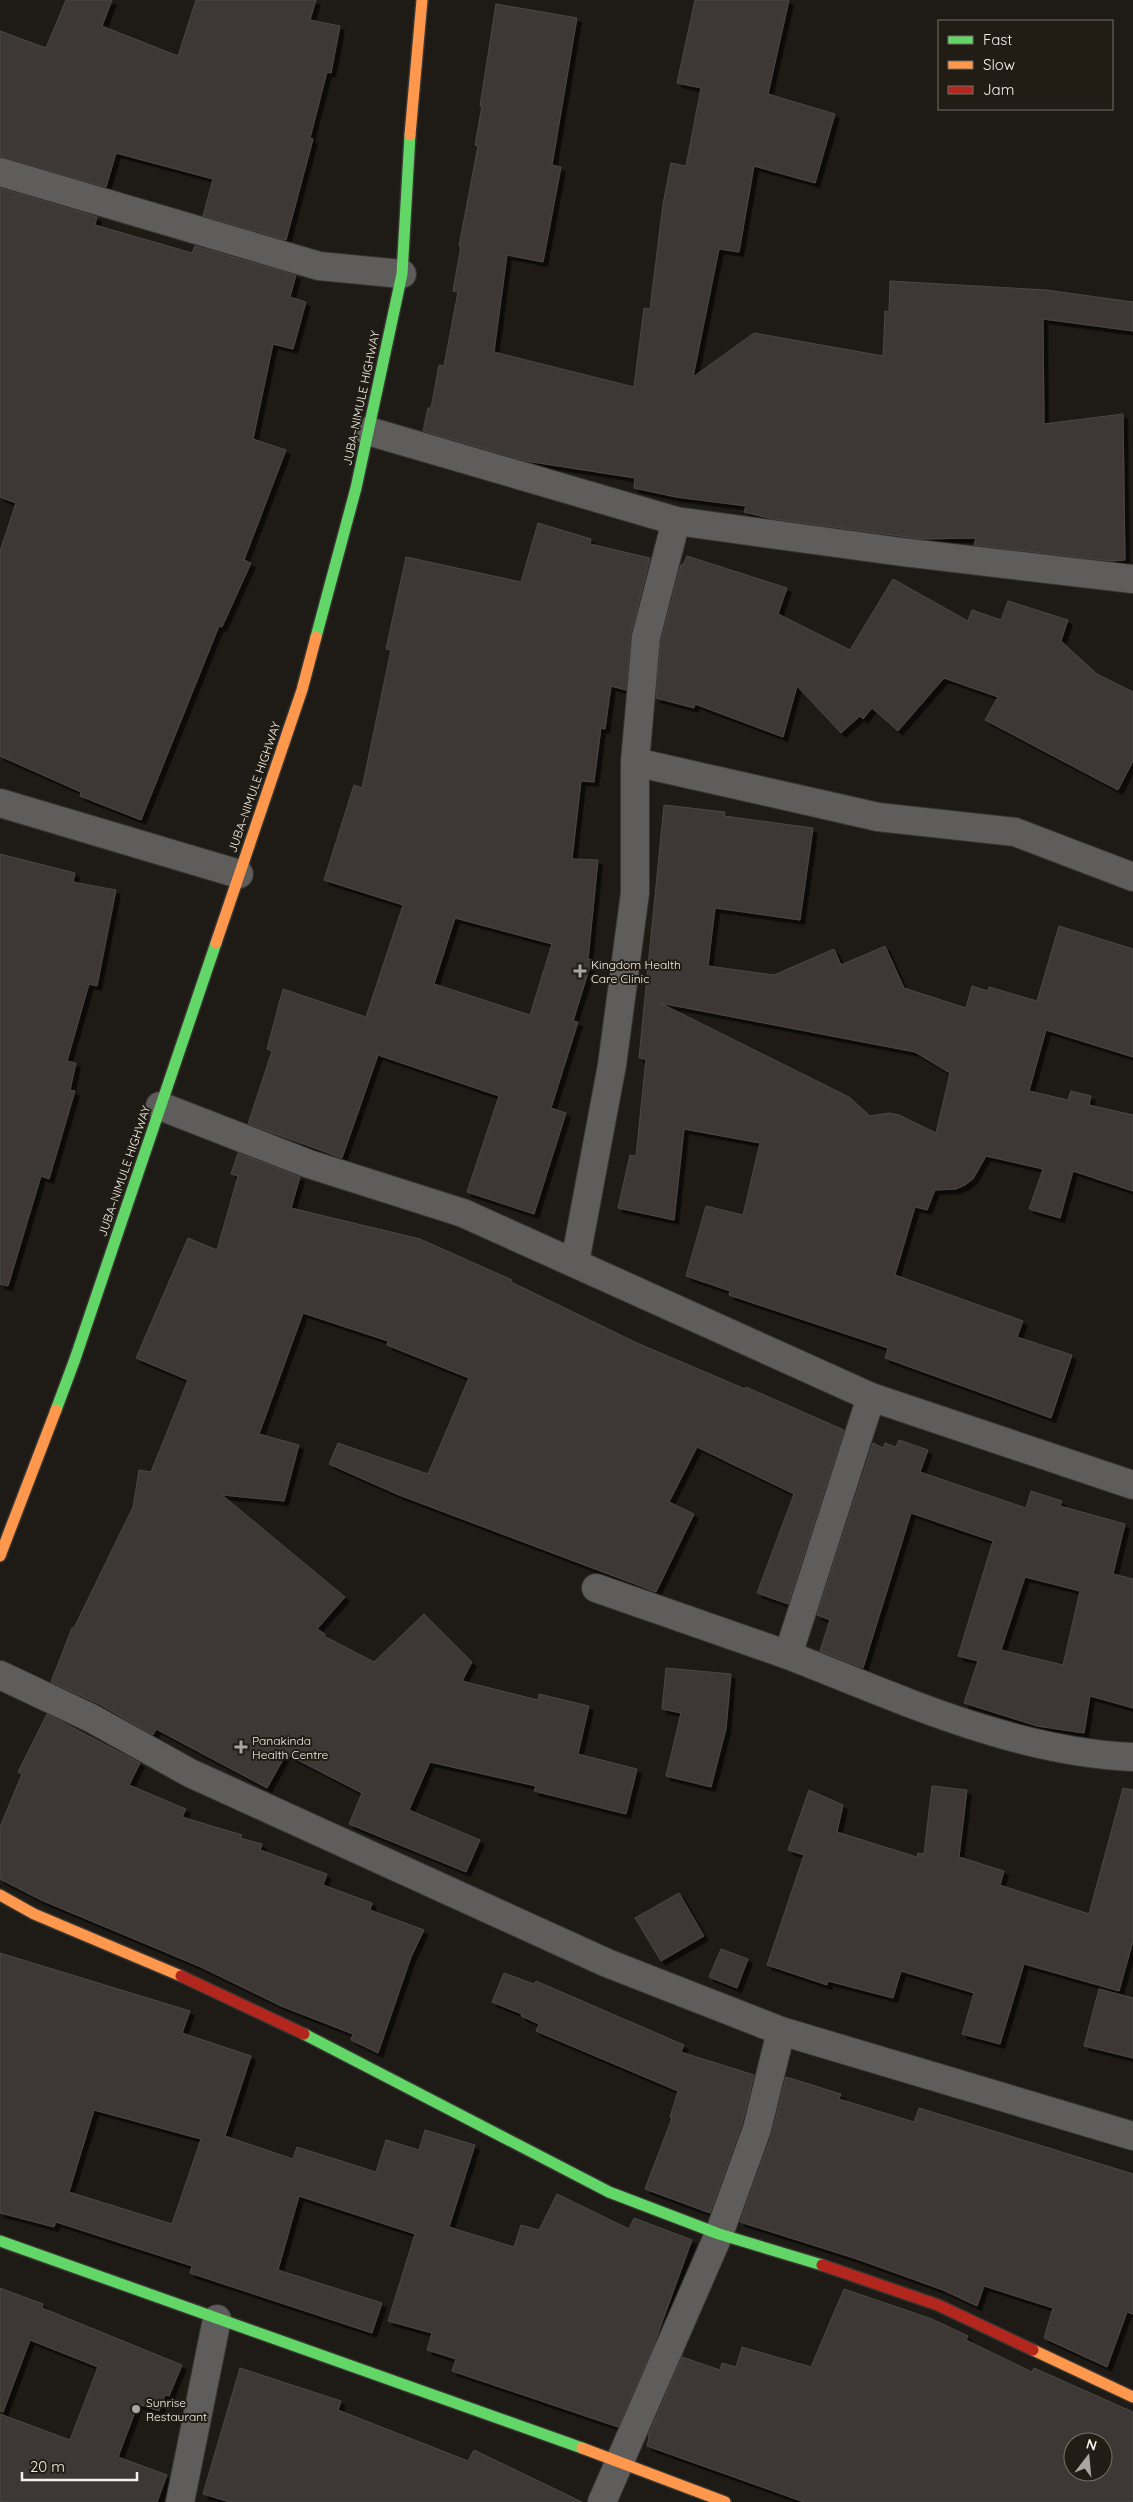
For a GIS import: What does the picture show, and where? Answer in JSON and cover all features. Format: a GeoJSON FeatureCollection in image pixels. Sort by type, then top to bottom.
{"type":"FeatureCollection","features":[{"type":"Feature","properties":{"kind":"street","name":"JUBA–NIMULE HIGHWAY"},"geometry":{"type":"LineString","coordinates":[[0,1556],[75,1359],[302,690],[356,488],[402,274],[409,152],[422,0]]}},
{"type":"Feature","properties":{"kind":"street"},"geometry":{"type":"LineString","coordinates":[[0,172],[319,266],[402,274]]}},
{"type":"Feature","properties":{"kind":"street"},"geometry":{"type":"LineString","coordinates":[[368,431],[676,521],[902,552],[1133,579]]}},
{"type":"Feature","properties":{"kind":"street"},"geometry":{"type":"LineString","coordinates":[[575,1262],[612,1066],[635,893],[635,762],[646,637],[676,521]]}},
{"type":"Feature","properties":{"kind":"street"},"geometry":{"type":"LineString","coordinates":[[635,762],[878,816],[1015,832],[1133,877]]}},
{"type":"Feature","properties":{"kind":"street"},"geometry":{"type":"LineString","coordinates":[[0,803],[239,874]]}},
{"type":"Feature","properties":{"kind":"street"},"geometry":{"type":"LineString","coordinates":[[160,1106],[309,1164],[463,1213],[871,1397],[1133,1484]]}},
{"type":"Feature","properties":{"kind":"street"},"geometry":{"type":"LineString","coordinates":[[788,1655],[871,1397]]}},
{"type":"Feature","properties":{"kind":"street"},"geometry":{"type":"LineString","coordinates":[[596,1588],[788,1655],[955,1720],[1035,1742],[1115,1756],[1133,1757]]}},
{"type":"Feature","properties":{"kind":"street"},"geometry":{"type":"LineString","coordinates":[[0,1674],[91,1718],[190,1773],[269,1811],[607,1964],[781,2030],[1133,2136]]}},
{"type":"Feature","properties":{"kind":"street"},"geometry":{"type":"LineString","coordinates":[[0,1895],[34,1914],[194,1981],[295,2030],[609,2192],[719,2234],[808,2260],[938,2305],[1133,2397]]}},
{"type":"Feature","properties":{"kind":"street"},"geometry":{"type":"LineString","coordinates":[[602,2502],[618,2461],[719,2234],[757,2129],[781,2030]]}},
{"type":"Feature","properties":{"kind":"street"},"geometry":{"type":"LineString","coordinates":[[0,2241],[618,2461],[725,2502]]}},
{"type":"Feature","properties":{"kind":"street"},"geometry":{"type":"LineString","coordinates":[[180,2502],[217,2318]]}},
{"type":"Feature","properties":{"kind":"building"},"geometry":{"type":"Polygon","coordinates":[[[66,0],[112,0],[102,26],[178,56],[196,0],[316,0],[310,20],[340,26],[331,73],[327,72],[310,138],[313,139],[286,240],[203,216],[213,179],[116,153],[106,187],[0,157],[0,31],[46,48],[66,0]]]}},
{"type":"Feature","properties":{"kind":"building"},"geometry":{"type":"Polygon","coordinates":[[[695,0],[789,0],[768,94],[835,114],[815,183],[754,166],[739,252],[719,249],[693,377],[754,333],[883,356],[885,311],[889,312],[890,281],[1046,290],[1133,302],[1133,331],[1043,319],[1044,424],[1123,414],[1125,560],[1110,561],[974,545],[976,538],[922,539],[773,519],[744,512],[746,506],[676,497],[634,488],[635,478],[526,461],[423,431],[428,408],[431,408],[439,365],[444,366],[458,292],[453,291],[461,246],[459,246],[478,146],[475,145],[496,4],[577,18],[552,165],[561,167],[543,262],[507,255],[494,352],[634,387],[644,308],[650,309],[663,204],[671,163],[686,166],[701,88],[677,83],[695,0]]]}},
{"type":"Feature","properties":{"kind":"building"},"geometry":{"type":"Polygon","coordinates":[[[0,188],[97,217],[95,225],[192,253],[195,246],[296,275],[290,297],[306,302],[293,349],[273,344],[253,439],[286,450],[244,560],[251,563],[222,627],[219,626],[141,820],[80,796],[81,792],[0,756],[0,551],[16,503],[0,497],[0,188]]]}},
{"type":"Feature","properties":{"kind":"building"},"geometry":{"type":"Polygon","coordinates":[[[538,523],[591,539],[590,544],[650,558],[631,633],[626,690],[611,686],[605,729],[601,728],[594,782],[581,781],[572,859],[598,860],[588,959],[592,960],[573,1021],[578,1022],[551,1108],[566,1113],[534,1214],[467,1192],[499,1096],[378,1055],[342,1158],[248,1124],[272,1051],[267,1049],[283,989],[366,1017],[403,905],[324,880],[354,785],[362,788],[391,650],[386,649],[406,557],[521,582],[538,523]],[[455,918],[434,984],[530,1015],[552,944],[455,918]]]}},
{"type":"Feature","properties":{"kind":"building"},"geometry":{"type":"Polygon","coordinates":[[[687,556],[787,588],[778,614],[850,650],[893,579],[968,621],[972,610],[1001,620],[1008,601],[1068,620],[1061,641],[1097,674],[1133,692],[1133,761],[1118,790],[985,720],[998,697],[944,678],[898,731],[872,708],[863,719],[860,716],[841,733],[797,686],[783,737],[695,704],[694,708],[656,698],[661,640],[681,565],[683,565],[687,556]]]}},
{"type":"Feature","properties":{"kind":"building"},"geometry":{"type":"Polygon","coordinates":[[[664,805],[725,812],[724,816],[813,828],[800,920],[715,908],[708,966],[774,975],[834,949],[841,965],[885,946],[904,988],[966,1008],[972,986],[988,991],[989,987],[1037,1001],[1059,926],[1133,949],[1133,1057],[1046,1030],[1029,1091],[1068,1100],[1071,1091],[1091,1096],[1089,1105],[1133,1115],[1133,1191],[1073,1171],[1060,1218],[1029,1209],[1043,1169],[986,1156],[973,1179],[965,1185],[956,1189],[935,1190],[927,1210],[915,1207],[895,1275],[1023,1321],[1017,1337],[1072,1355],[1051,1418],[885,1358],[888,1348],[729,1295],[730,1291],[686,1276],[706,1206],[743,1215],[760,1143],[684,1129],[674,1220],[618,1208],[630,1155],[636,1156],[646,1059],[639,1058],[664,805]],[[660,1003],[849,1097],[870,1116],[889,1113],[899,1115],[936,1133],[950,1073],[915,1052],[660,1003]]]}},
{"type":"Feature","properties":{"kind":"building"},"geometry":{"type":"Polygon","coordinates":[[[0,854],[75,873],[73,882],[116,890],[97,986],[89,984],[67,1061],[76,1063],[70,1090],[75,1091],[49,1179],[41,1176],[8,1286],[0,1284],[0,854]]]}},
{"type":"Feature","properties":{"kind":"building"},"geometry":{"type":"Polygon","coordinates":[[[238,1153],[300,1177],[291,1208],[420,1239],[512,1280],[511,1282],[637,1343],[745,1389],[746,1387],[844,1430],[788,1604],[757,1593],[794,1494],[697,1447],[669,1502],[694,1514],[656,1592],[399,1495],[329,1464],[338,1443],[428,1474],[469,1378],[387,1345],[388,1341],[303,1313],[259,1434],[299,1445],[284,1501],[222,1495],[345,1597],[317,1629],[325,1634],[324,1636],[374,1662],[424,1614],[472,1662],[462,1681],[538,1700],[539,1694],[589,1706],[578,1754],[637,1769],[626,1814],[534,1791],[536,1786],[430,1762],[409,1810],[480,1840],[466,1872],[349,1824],[362,1793],[286,1754],[267,1788],[156,1729],[153,1735],[99,1704],[51,1682],[72,1628],[74,1628],[133,1507],[139,1470],[151,1472],[188,1380],[136,1358],[188,1238],[217,1250],[238,1176],[231,1174],[238,1153]]]}},
{"type":"Feature","properties":{"kind":"building"},"geometry":{"type":"Polygon","coordinates":[[[899,1440],[928,1450],[920,1472],[1026,1508],[1031,1491],[1062,1501],[1060,1506],[1125,1524],[1113,1574],[1133,1579],[1133,1708],[1090,1696],[1084,1733],[1037,1726],[964,1703],[978,1661],[958,1656],[993,1541],[911,1513],[863,1668],[820,1651],[830,1620],[817,1615],[873,1443],[883,1448],[885,1443],[896,1447],[899,1440]],[[1025,1577],[1001,1650],[1063,1665],[1080,1591],[1025,1577]]]}},
{"type":"Feature","properties":{"kind":"building"},"geometry":{"type":"Polygon","coordinates":[[[666,1668],[731,1674],[726,1729],[711,1787],[666,1776],[681,1713],[662,1709],[666,1668]]]}},
{"type":"Feature","properties":{"kind":"building"},"geometry":{"type":"Polygon","coordinates":[[[47,1714],[140,1763],[129,1785],[186,1809],[182,1817],[242,1835],[240,1838],[262,1844],[260,1850],[327,1874],[323,1885],[372,1903],[370,1910],[424,1930],[411,1957],[378,2053],[351,2040],[353,2034],[281,2006],[201,1967],[41,1900],[0,1879],[0,1827],[22,1774],[18,1772],[47,1714]]]}},
{"type":"Feature","properties":{"kind":"building"},"geometry":{"type":"Polygon","coordinates":[[[932,1786],[967,1790],[959,1857],[1004,1871],[1000,1885],[1089,1914],[1123,1788],[1133,1790],[1133,1941],[1119,1991],[1024,1964],[1000,2044],[962,2034],[974,1993],[901,1971],[893,1998],[828,1981],[827,1985],[767,1965],[804,1855],[788,1850],[809,1790],[843,1805],[837,1832],[917,1857],[918,1853],[924,1854],[932,1786]]]}},
{"type":"Feature","properties":{"kind":"building"},"geometry":{"type":"Polygon","coordinates":[[[679,1893],[704,1936],[661,1961],[635,1918],[679,1893]]]}},
{"type":"Feature","properties":{"kind":"building"},"geometry":{"type":"Polygon","coordinates":[[[721,1949],[748,1959],[737,1988],[709,1977],[721,1949]]]}},
{"type":"Feature","properties":{"kind":"building"},"geometry":{"type":"Polygon","coordinates":[[[0,1953],[190,2011],[182,2033],[251,2056],[225,2136],[293,2159],[297,2147],[376,2172],[386,2140],[419,2150],[425,2130],[475,2145],[449,2227],[514,2247],[521,2225],[539,2230],[557,2194],[629,2229],[634,2218],[692,2240],[653,2347],[618,2427],[452,2371],[456,2359],[427,2350],[432,2333],[388,2321],[415,2234],[299,2196],[278,2270],[382,2303],[372,2333],[190,2273],[192,2266],[56,2222],[54,2227],[0,2213],[0,1953]],[[94,2110],[69,2192],[172,2224],[201,2139],[94,2110]]]}},
{"type":"Feature","properties":{"kind":"building"},"geometry":{"type":"Polygon","coordinates":[[[504,1973],[534,1984],[536,1981],[684,2045],[681,2052],[754,2075],[742,2124],[710,2213],[645,2189],[672,2118],[670,2117],[678,2091],[536,2031],[539,2024],[521,2016],[522,2014],[492,2002],[504,1973]]]}},
{"type":"Feature","properties":{"kind":"building"},"geometry":{"type":"Polygon","coordinates":[[[1099,1989],[1133,1998],[1133,2058],[1084,2046],[1099,1989]]]}},
{"type":"Feature","properties":{"kind":"building"},"geometry":{"type":"Polygon","coordinates":[[[786,2077],[841,2094],[839,2099],[914,2122],[919,2108],[1133,2174],[1133,2314],[1127,2312],[1107,2367],[1044,2338],[1053,2308],[984,2286],[977,2306],[943,2290],[857,2259],[740,2222],[772,2134],[786,2077]]]}},
{"type":"Feature","properties":{"kind":"building"},"geometry":{"type":"Polygon","coordinates":[[[0,2288],[43,2304],[42,2308],[182,2365],[169,2396],[165,2395],[159,2411],[138,2404],[118,2457],[167,2475],[157,2502],[0,2502],[0,2414],[70,2440],[98,2367],[30,2340],[3,2412],[0,2411],[0,2288]]]}},
{"type":"Feature","properties":{"kind":"building"},"geometry":{"type":"Polygon","coordinates":[[[844,2289],[932,2319],[968,2336],[966,2340],[1032,2372],[1034,2368],[1133,2412],[1133,2502],[804,2502],[647,2446],[648,2436],[682,2357],[720,2370],[722,2363],[736,2367],[742,2347],[811,2367],[844,2289]]]}},
{"type":"Feature","properties":{"kind":"building"},"geometry":{"type":"Polygon","coordinates":[[[240,2368],[341,2401],[338,2410],[468,2461],[474,2450],[582,2502],[230,2502],[203,2494],[240,2368]]]}},
{"type":"Feature","properties":{"kind":"traffic: fast"},"geometry":{"type":"LineString","coordinates":[[316,637],[356,488],[402,274],[410,135]]}},
{"type":"Feature","properties":{"kind":"traffic: fast"},"geometry":{"type":"LineString","coordinates":[[56,1410],[216,943]]}},
{"type":"Feature","properties":{"kind":"traffic: fast"},"geometry":{"type":"LineString","coordinates":[[304,2034],[609,2192],[719,2234],[822,2265]]}},
{"type":"Feature","properties":{"kind":"traffic: fast"},"geometry":{"type":"LineString","coordinates":[[0,2241],[582,2448]]}},
{"type":"Feature","properties":{"kind":"traffic: slow"},"geometry":{"type":"LineString","coordinates":[[410,135],[422,0]]}},
{"type":"Feature","properties":{"kind":"traffic: slow"},"geometry":{"type":"LineString","coordinates":[[216,943],[302,690],[316,637]]}},
{"type":"Feature","properties":{"kind":"traffic: slow"},"geometry":{"type":"LineString","coordinates":[[0,1556],[56,1410]]}},
{"type":"Feature","properties":{"kind":"traffic: slow"},"geometry":{"type":"LineString","coordinates":[[0,1895],[34,1914],[181,1976]]}},
{"type":"Feature","properties":{"kind":"traffic: slow"},"geometry":{"type":"LineString","coordinates":[[1033,2350],[1133,2397]]}},
{"type":"Feature","properties":{"kind":"traffic: slow"},"geometry":{"type":"LineString","coordinates":[[582,2448],[725,2502]]}},
{"type":"Feature","properties":{"kind":"traffic: jam"},"geometry":{"type":"LineString","coordinates":[[181,1976],[304,2034]]}},
{"type":"Feature","properties":{"kind":"traffic: jam"},"geometry":{"type":"LineString","coordinates":[[822,2265],[938,2305],[1033,2350]]}},
{"type":"Feature","properties":{"kind":"place","name":"Kingdom Health Care Clinic"},"geometry":{"type":"Point","coordinates":[580,971]}},
{"type":"Feature","properties":{"kind":"place","name":"Panakinda Health Centre"},"geometry":{"type":"Point","coordinates":[241,1747]}},
{"type":"Feature","properties":{"kind":"place","name":"Sunrise Restaurant"},"geometry":{"type":"Point","coordinates":[136,2409]}}]}
